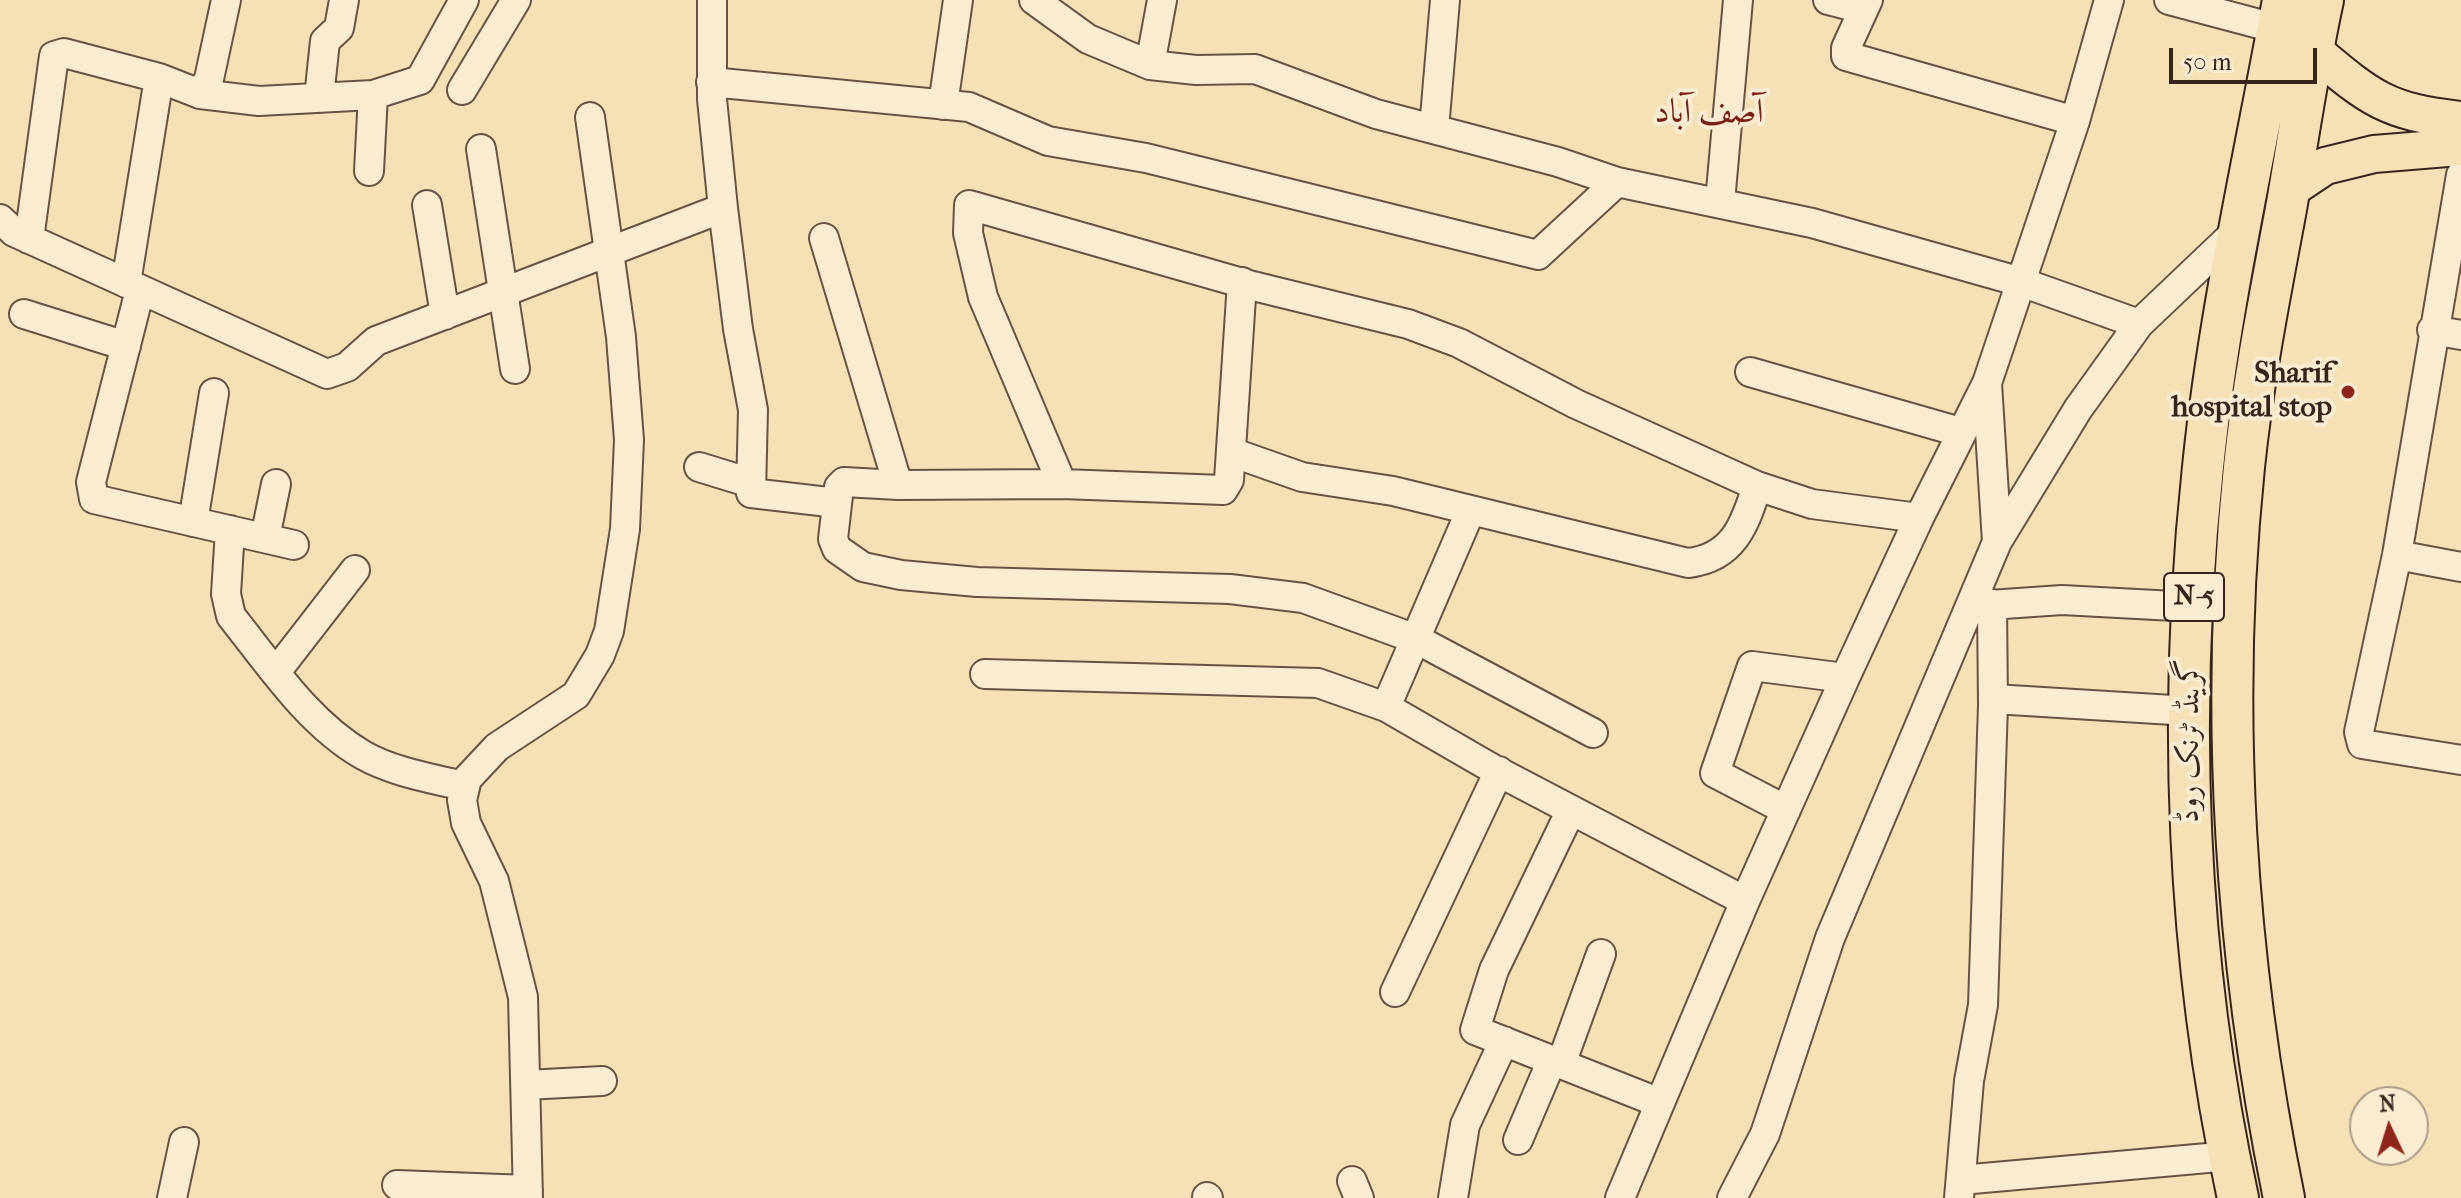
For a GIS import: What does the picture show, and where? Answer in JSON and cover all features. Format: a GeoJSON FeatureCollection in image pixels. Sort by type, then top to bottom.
{"type":"FeatureCollection","features":[{"type":"Feature","properties":{"kind":"highway","name":"گرینڈ ٹرنک روڈ"},"geometry":{"type":"LineString","coordinates":[[2284,1198],[2245,944],[2233,722],[2236,590],[2244,467],[2257,371],[2323,0]]}},
{"type":"Feature","properties":{"kind":"highway","name":"گرینڈ ٹرنک روڈ"},"geometry":{"type":"LineString","coordinates":[[2238,1198],[2200,951],[2191,843],[2189,711],[2203,468],[2241,227],[2280,14]]}},
{"type":"Feature","properties":{"kind":"main road"},"geometry":{"type":"LineString","coordinates":[[2313,50],[2383,105],[2424,116],[2461,120]]}},
{"type":"Feature","properties":{"kind":"main road"},"geometry":{"type":"LineString","coordinates":[[2289,190],[2325,166],[2374,154],[2461,147]]}},
{"type":"Feature","properties":{"kind":"street"},"geometry":{"type":"LineString","coordinates":[[200,94],[209,79],[226,0]]}},
{"type":"Feature","properties":{"kind":"street"},"geometry":{"type":"LineString","coordinates":[[319,98],[325,41],[339,28],[344,0]]}},
{"type":"Feature","properties":{"kind":"street"},"geometry":{"type":"LineString","coordinates":[[29,239],[54,56],[64,53],[159,78],[200,94],[259,101],[373,95],[420,80],[464,0]]}},
{"type":"Feature","properties":{"kind":"street"},"geometry":{"type":"LineString","coordinates":[[462,90],[516,0]]}},
{"type":"Feature","properties":{"kind":"street"},"geometry":{"type":"LineString","coordinates":[[712,0],[711,82],[723,208],[738,329],[753,410],[751,493],[837,503]]}},
{"type":"Feature","properties":{"kind":"street"},"geometry":{"type":"LineString","coordinates":[[943,105],[958,0]]}},
{"type":"Feature","properties":{"kind":"street"},"geometry":{"type":"LineString","coordinates":[[1034,0],[1088,39],[1150,65],[1196,70],[1255,69],[1376,114],[1558,162],[1617,182],[1720,202],[2021,282],[2139,324]]}},
{"type":"Feature","properties":{"kind":"street"},"geometry":{"type":"LineString","coordinates":[[1150,65],[1162,0]]}},
{"type":"Feature","properties":{"kind":"street"},"geometry":{"type":"LineString","coordinates":[[1434,129],[1445,0]]}},
{"type":"Feature","properties":{"kind":"street"},"geometry":{"type":"LineString","coordinates":[[1720,202],[1738,0]]}},
{"type":"Feature","properties":{"kind":"street"},"geometry":{"type":"LineString","coordinates":[[1828,0],[1866,5],[1846,56],[2075,121]]}},
{"type":"Feature","properties":{"kind":"street"},"geometry":{"type":"LineString","coordinates":[[1620,1198],[1745,901],[1845,678],[1960,432],[1987,383],[2075,121],[2109,0]]}},
{"type":"Feature","properties":{"kind":"street"},"geometry":{"type":"LineString","coordinates":[[2169,0],[2280,14]]}},
{"type":"Feature","properties":{"kind":"street"},"geometry":{"type":"LineString","coordinates":[[159,78],[126,346],[91,482],[94,499],[294,545]]}},
{"type":"Feature","properties":{"kind":"street"},"geometry":{"type":"LineString","coordinates":[[711,82],[969,107],[1048,141],[1146,158],[1538,255],[1617,182]]}},
{"type":"Feature","properties":{"kind":"street"},"geometry":{"type":"LineString","coordinates":[[369,171],[373,95]]}},
{"type":"Feature","properties":{"kind":"street"},"geometry":{"type":"LineString","coordinates":[[397,1185],[528,1194],[523,997],[515,955],[494,881],[466,823],[463,786],[497,747],[576,695],[600,655],[609,631],[625,529],[630,468],[626,375],[590,117]]}},
{"type":"Feature","properties":{"kind":"street"},"geometry":{"type":"LineString","coordinates":[[481,149],[515,369]]}},
{"type":"Feature","properties":{"kind":"street"},"geometry":{"type":"LineString","coordinates":[[2461,175],[2432,330],[2397,555],[2359,732],[2362,744],[2461,760]]}},
{"type":"Feature","properties":{"kind":"street"},"geometry":{"type":"LineString","coordinates":[[427,205],[445,315]]}},
{"type":"Feature","properties":{"kind":"street"},"geometry":{"type":"LineString","coordinates":[[1062,484],[983,297],[968,233],[969,205],[1242,282],[1408,324],[1459,343],[1576,404],[1757,486],[1812,504],[1919,518]]}},
{"type":"Feature","properties":{"kind":"street"},"geometry":{"type":"LineString","coordinates":[[0,219],[29,239],[327,374],[347,367],[376,341],[723,208]]}},
{"type":"Feature","properties":{"kind":"street"},"geometry":{"type":"LineString","coordinates":[[1732,1198],[1765,1134],[1830,938],[1980,605],[1997,542],[2078,409],[2139,324],[2241,227]]}},
{"type":"Feature","properties":{"kind":"street"},"geometry":{"type":"LineString","coordinates":[[824,238],[898,485]]}},
{"type":"Feature","properties":{"kind":"street"},"geometry":{"type":"LineString","coordinates":[[1242,282],[1229,480],[1223,490],[1062,484],[898,485],[844,482],[839,487],[833,539],[837,549],[863,567],[901,575],[977,582],[1230,589],[1303,598],[1416,639],[1593,733]]}},
{"type":"Feature","properties":{"kind":"street"},"geometry":{"type":"LineString","coordinates":[[24,314],[126,346]]}},
{"type":"Feature","properties":{"kind":"street"},"geometry":{"type":"LineString","coordinates":[[2432,330],[2461,335]]}},
{"type":"Feature","properties":{"kind":"street"},"geometry":{"type":"LineString","coordinates":[[1750,372],[1960,432]]}},
{"type":"Feature","properties":{"kind":"street"},"geometry":{"type":"LineString","coordinates":[[1987,383],[1997,542]]}},
{"type":"Feature","properties":{"kind":"street"},"geometry":{"type":"LineString","coordinates":[[193,522],[214,393]]}},
{"type":"Feature","properties":{"kind":"street"},"geometry":{"type":"LineString","coordinates":[[1231,452],[1302,477],[1393,491],[1688,563],[1710,560],[1727,545],[1746,523],[1757,486]]}},
{"type":"Feature","properties":{"kind":"street"},"geometry":{"type":"LineString","coordinates":[[699,467],[751,483]]}},
{"type":"Feature","properties":{"kind":"street"},"geometry":{"type":"LineString","coordinates":[[265,538],[276,484]]}},
{"type":"Feature","properties":{"kind":"street"},"geometry":{"type":"LineString","coordinates":[[1386,707],[1470,512]]}},
{"type":"Feature","properties":{"kind":"street"},"geometry":{"type":"LineString","coordinates":[[230,530],[226,594],[231,616],[331,734],[365,756],[394,768],[463,786]]}},
{"type":"Feature","properties":{"kind":"street"},"geometry":{"type":"LineString","coordinates":[[2397,555],[2461,567]]}},
{"type":"Feature","properties":{"kind":"street"},"geometry":{"type":"LineString","coordinates":[[276,672],[355,570]]}},
{"type":"Feature","properties":{"kind":"street"},"geometry":{"type":"LineString","coordinates":[[1980,605],[2062,600],[2193,607]]}},
{"type":"Feature","properties":{"kind":"street"},"geometry":{"type":"LineString","coordinates":[[1980,605],[1994,699],[1983,1005],[1969,1081],[1960,1189],[2230,1156]]}},
{"type":"Feature","properties":{"kind":"street"},"geometry":{"type":"LineString","coordinates":[[1786,810],[1715,773],[1752,666],[1845,678]]}},
{"type":"Feature","properties":{"kind":"street"},"geometry":{"type":"LineString","coordinates":[[985,674],[1318,683],[1386,707],[1571,810],[1745,901]]}},
{"type":"Feature","properties":{"kind":"street"},"geometry":{"type":"LineString","coordinates":[[1994,699],[2189,711]]}},
{"type":"Feature","properties":{"kind":"street"},"geometry":{"type":"LineString","coordinates":[[1395,992],[1499,771]]}},
{"type":"Feature","properties":{"kind":"street"},"geometry":{"type":"LineString","coordinates":[[1571,810],[1494,970],[1475,1030],[1660,1103]]}},
{"type":"Feature","properties":{"kind":"street"},"geometry":{"type":"LineString","coordinates":[[1518,1140],[1557,1062],[1601,954]]}},
{"type":"Feature","properties":{"kind":"street"},"geometry":{"type":"LineString","coordinates":[[1453,1198],[1465,1125],[1504,1041]]}},
{"type":"Feature","properties":{"kind":"street"},"geometry":{"type":"LineString","coordinates":[[526,1085],[602,1081]]}},
{"type":"Feature","properties":{"kind":"street"},"geometry":{"type":"LineString","coordinates":[[172,1198],[184,1142]]}},
{"type":"Feature","properties":{"kind":"place","name":"Sharif hospital stop"},"geometry":{"type":"Point","coordinates":[2348,392]}},
{"type":"Feature","properties":{"kind":"district","name":"آصف آباد"},"geometry":{"type":"Point","coordinates":[1709,114]}}]}
